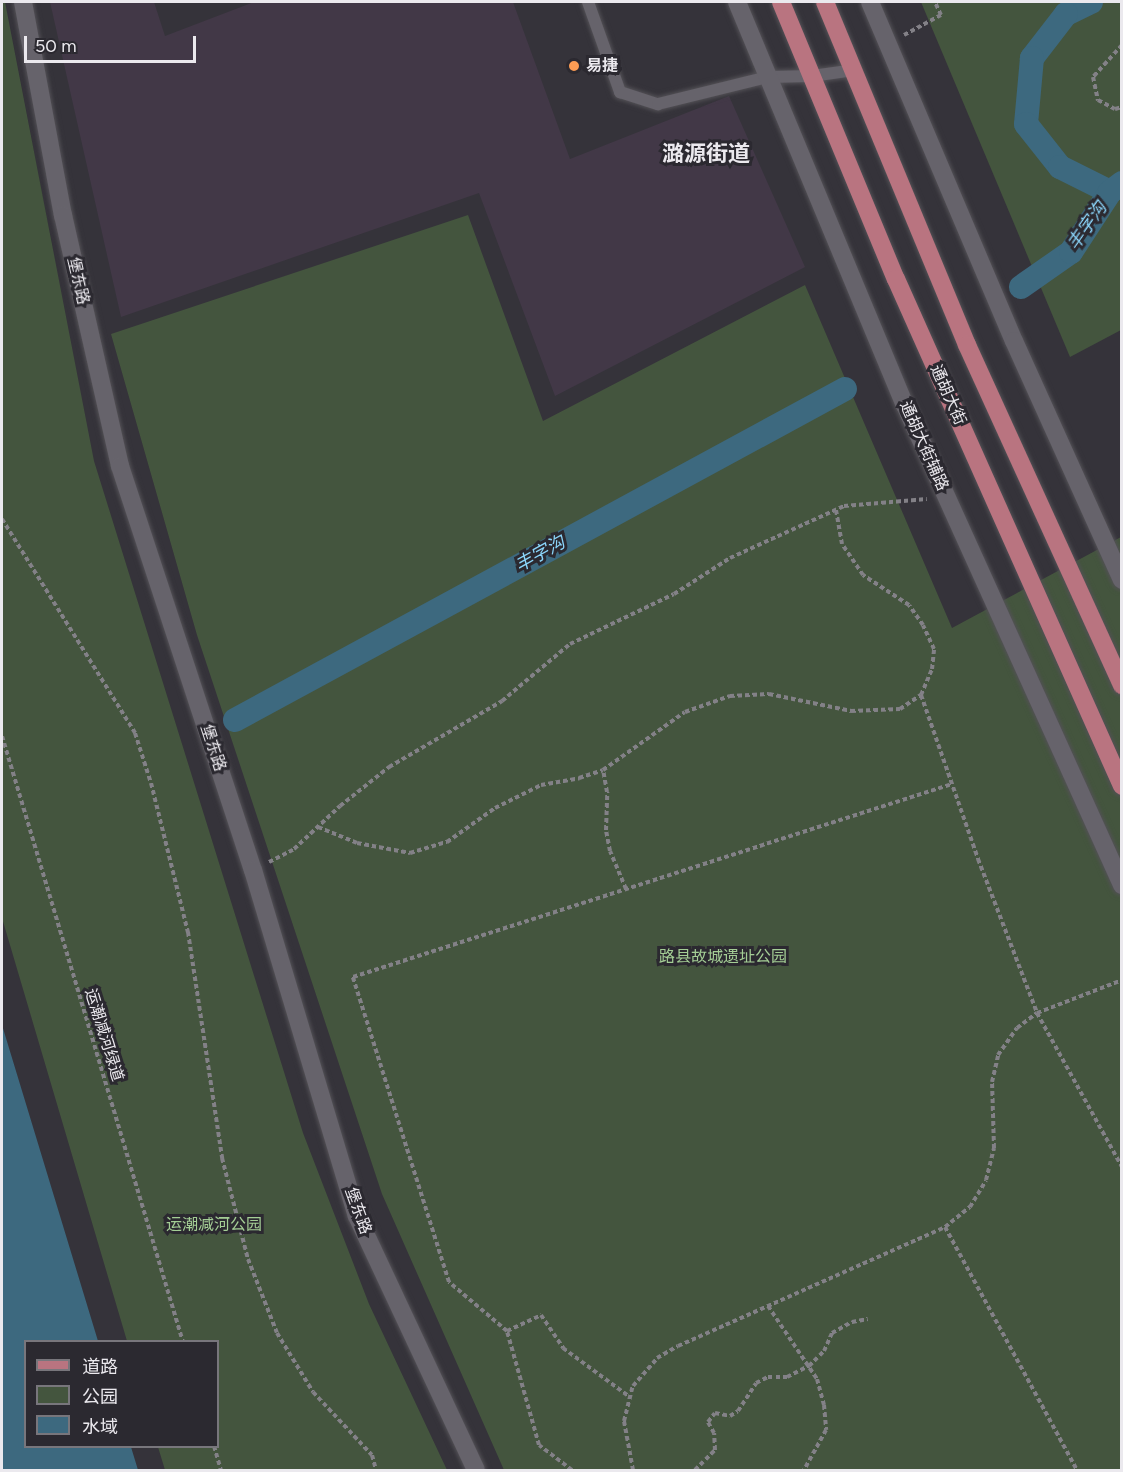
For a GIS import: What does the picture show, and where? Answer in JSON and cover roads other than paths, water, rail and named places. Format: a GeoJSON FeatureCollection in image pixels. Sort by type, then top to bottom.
{"type":"FeatureCollection","features":[{"type":"Feature","properties":{"kind":"main road","name":"通胡大街"},"geometry":{"type":"LineString","coordinates":[[782,2],[896,279],[1122,786]]}},
{"type":"Feature","properties":{"kind":"main road"},"geometry":{"type":"LineString","coordinates":[[825,2],[967,345],[1122,685]]}},
{"type":"Feature","properties":{"kind":"street","name":"堡东路"},"geometry":{"type":"LineString","coordinates":[[23,2],[63,215],[120,466],[253,870],[357,1216],[476,1470]]}},
{"type":"Feature","properties":{"kind":"street","name":"通胡大街辅路"},"geometry":{"type":"LineString","coordinates":[[737,2],[905,405],[1122,885]]}},
{"type":"Feature","properties":{"kind":"street"},"geometry":{"type":"LineString","coordinates":[[870,2],[1014,342],[1122,580]]}},
{"type":"Feature","properties":{"kind":"lane"},"geometry":{"type":"LineString","coordinates":[[588,2],[620,92],[658,104],[768,77],[812,76],[854,70]]}},
{"type":"Feature","properties":{"kind":"water"},"geometry":{"type":"Polygon","coordinates":[[[2,1025],[98,1340],[24,1340],[24,1448],[131,1448],[138,1470],[2,1470],[2,1025]]]}},
{"type":"Feature","properties":{"kind":"waterway"},"geometry":{"type":"LineString","coordinates":[[1091,2],[1066,14],[1032,58],[1026,124],[1060,167],[1110,192]]}},
{"type":"Feature","properties":{"kind":"waterway","name":"丰字沟"},"geometry":{"type":"LineString","coordinates":[[1021,287],[1071,252],[1110,192],[1122,183]]}},
{"type":"Feature","properties":{"kind":"waterway","name":"丰字沟"},"geometry":{"type":"LineString","coordinates":[[235,720],[845,389]]}},
{"type":"Feature","properties":{"kind":"place","name":"易捷"},"geometry":{"type":"Point","coordinates":[574,66]}},
{"type":"Feature","properties":{"kind":"district","name":"潞源街道"},"geometry":{"type":"Point","coordinates":[706,154]}},
{"type":"Feature","properties":{"kind":"park label","name":"路县故城遗址公园"},"geometry":{"type":"Point","coordinates":[723,957]}},
{"type":"Feature","properties":{"kind":"park label","name":"运潮减河公园"},"geometry":{"type":"Point","coordinates":[214,1225]}}]}
